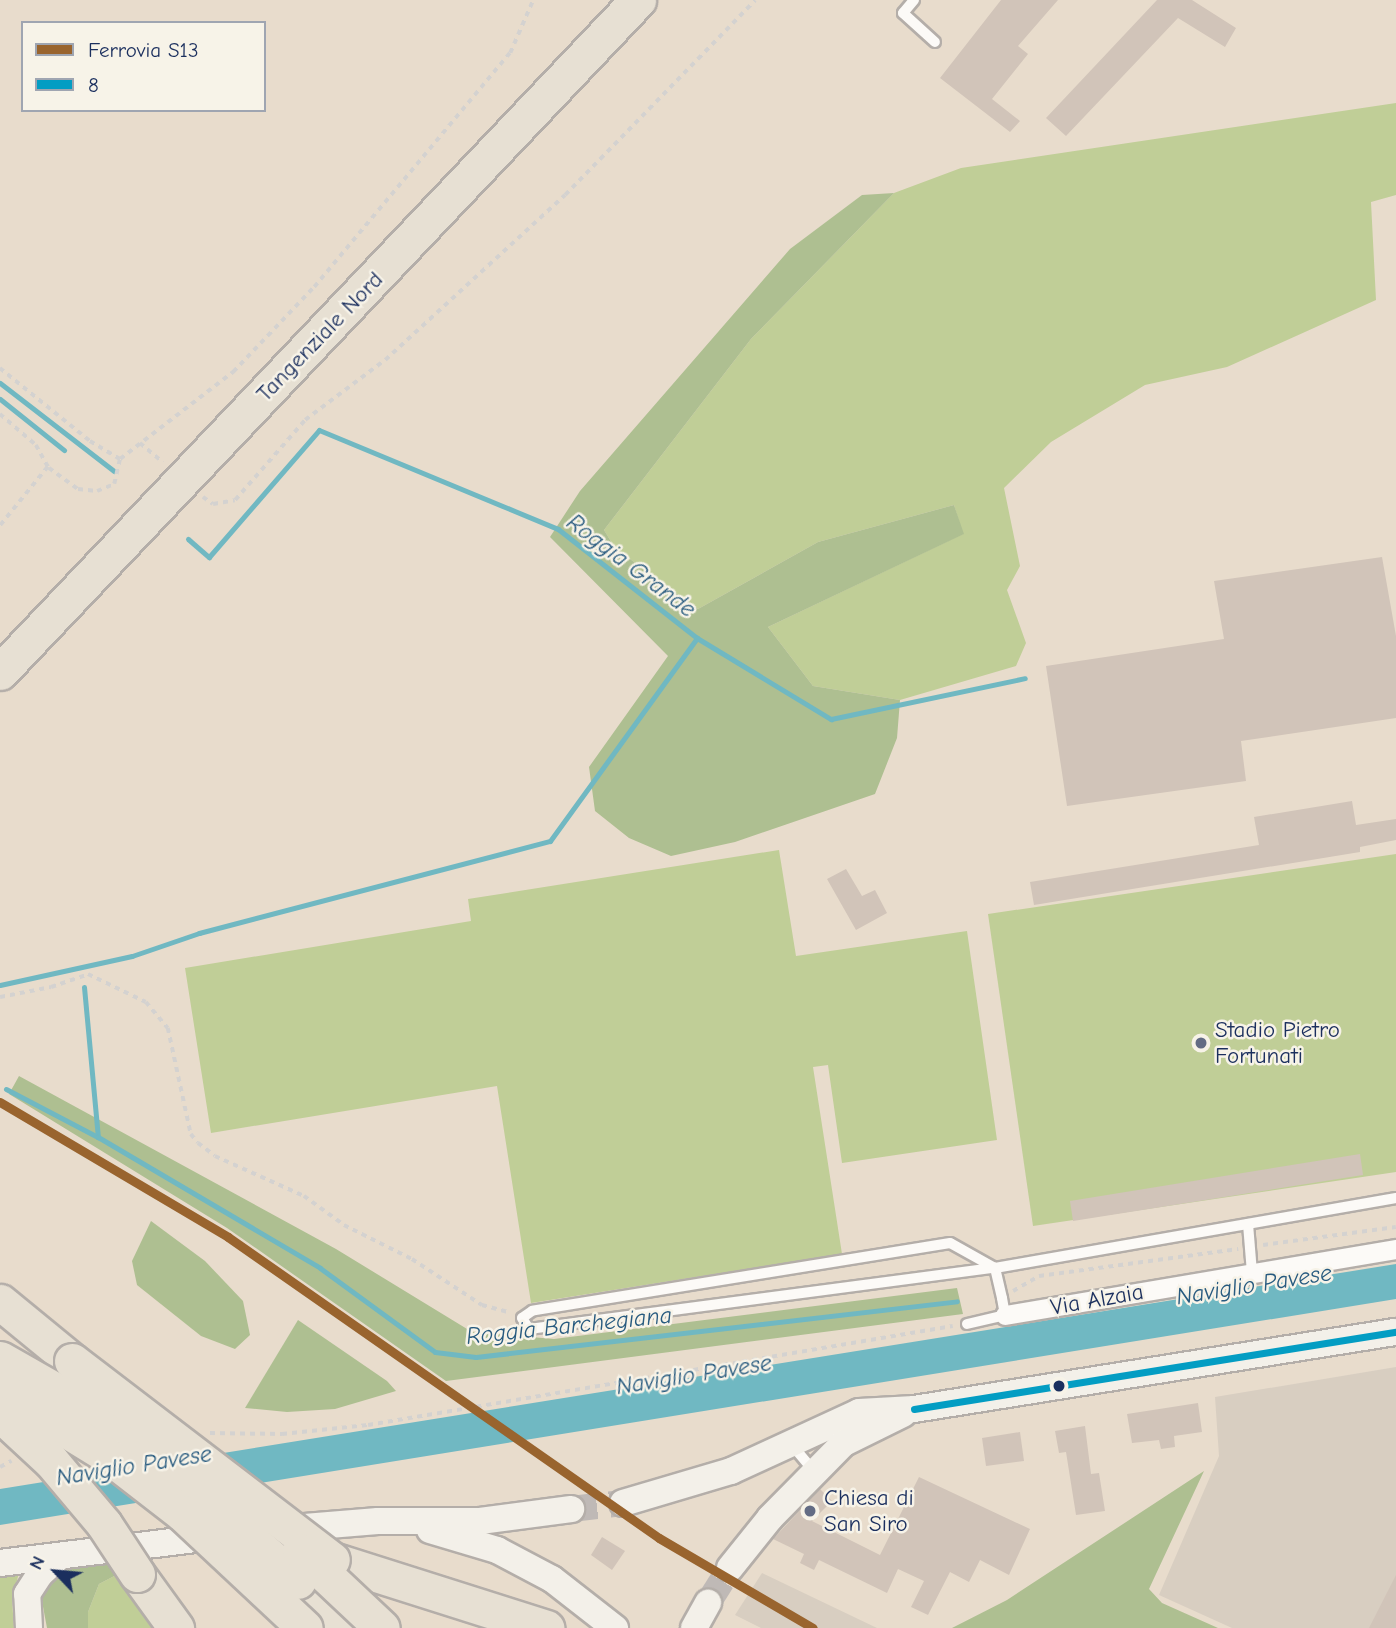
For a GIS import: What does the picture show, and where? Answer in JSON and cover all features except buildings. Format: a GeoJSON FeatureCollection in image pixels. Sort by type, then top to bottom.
{"type":"FeatureCollection","features":[{"type":"Feature","properties":{"kind":"highway","name":"Tangenziale Nord"},"geometry":{"type":"LineString","coordinates":[[0,672],[638,0]]}},
{"type":"Feature","properties":{"kind":"highway"},"geometry":{"type":"LineString","coordinates":[[0,1302],[72,1361],[332,1560],[547,1628]]}},
{"type":"Feature","properties":{"kind":"highway"},"geometry":{"type":"LineString","coordinates":[[0,1321],[72,1361]]}},
{"type":"Feature","properties":{"kind":"highway"},"geometry":{"type":"LineString","coordinates":[[0,1359],[83,1407],[173,1473],[265,1550],[342,1628]]}},
{"type":"Feature","properties":{"kind":"highway"},"geometry":{"type":"LineString","coordinates":[[0,1388],[107,1455],[182,1513],[305,1628]]}},
{"type":"Feature","properties":{"kind":"highway"},"geometry":{"type":"LineString","coordinates":[[0,1414],[51,1461],[104,1524],[176,1628]]}},
{"type":"Feature","properties":{"kind":"highway"},"geometry":{"type":"LineString","coordinates":[[242,1490],[260,1513],[382,1628]]}},
{"type":"Feature","properties":{"kind":"street","name":"Via Alzaia"},"geometry":{"type":"LineString","coordinates":[[1003,1307],[1252,1273],[1396,1249]]}},
{"type":"Feature","properties":{"kind":"street"},"geometry":{"type":"LineString","coordinates":[[623,1503],[731,1471],[859,1412],[914,1409],[1396,1332]]}},
{"type":"Feature","properties":{"kind":"street"},"geometry":{"type":"LineString","coordinates":[[730,1568],[769,1518],[844,1443],[914,1409]]}},
{"type":"Feature","properties":{"kind":"street"},"geometry":{"type":"LineString","coordinates":[[0,1563],[378,1521],[480,1521],[571,1509]]}},
{"type":"Feature","properties":{"kind":"street"},"geometry":{"type":"LineString","coordinates":[[378,1521],[441,1532],[497,1550],[552,1578],[614,1628]]}},
{"type":"Feature","properties":{"kind":"street"},"geometry":{"type":"LineString","coordinates":[[29,1628],[27,1594],[40,1574],[60,1556]]}},
{"type":"Feature","properties":{"kind":"street"},"geometry":{"type":"LineString","coordinates":[[694,1628],[708,1604]]}},
{"type":"Feature","properties":{"kind":"lane"},"geometry":{"type":"LineString","coordinates":[[914,0],[902,13],[935,42]]}},
{"type":"Feature","properties":{"kind":"lane"},"geometry":{"type":"LineString","coordinates":[[967,1324],[1003,1307],[995,1268],[950,1243],[532,1311],[522,1318],[529,1329],[995,1268],[1396,1198]]}},
{"type":"Feature","properties":{"kind":"lane"},"geometry":{"type":"LineString","coordinates":[[1248,1224],[1252,1273]]}},
{"type":"Feature","properties":{"kind":"lane"},"geometry":{"type":"LineString","coordinates":[[789,1442],[816,1472]]}},
{"type":"Feature","properties":{"kind":"path"},"geometry":{"type":"LineString","coordinates":[[0,414],[36,445],[48,467],[78,489],[97,491],[114,485],[120,459],[233,372],[314,287],[510,53],[533,0]]}},
{"type":"Feature","properties":{"kind":"path"},"geometry":{"type":"LineString","coordinates":[[195,492],[213,504],[235,500],[305,421],[385,360],[565,195],[755,0]]}},
{"type":"Feature","properties":{"kind":"path"},"geometry":{"type":"LineString","coordinates":[[0,368],[90,441],[120,459]]}},
{"type":"Feature","properties":{"kind":"path"},"geometry":{"type":"LineString","coordinates":[[140,443],[165,463]]}},
{"type":"Feature","properties":{"kind":"path"},"geometry":{"type":"LineString","coordinates":[[0,526],[48,467]]}},
{"type":"Feature","properties":{"kind":"path"},"geometry":{"type":"LineString","coordinates":[[0,997],[51,987],[88,974],[145,1002],[168,1028],[191,1134],[198,1143],[215,1156],[304,1196],[344,1225],[412,1259],[482,1306],[522,1318]]}},
{"type":"Feature","properties":{"kind":"path"},"geometry":{"type":"LineString","coordinates":[[1003,1307],[1039,1276],[1396,1227]]}},
{"type":"Feature","properties":{"kind":"path"},"geometry":{"type":"LineString","coordinates":[[201,1433],[282,1434],[368,1425],[967,1324]]}},
{"type":"Feature","properties":{"kind":"path"},"geometry":{"type":"LineString","coordinates":[[0,1466],[19,1457]]}},
{"type":"Feature","properties":{"kind":"shaded area"},"geometry":{"type":"Polygon","coordinates":[[[1396,1367],[1396,1628],[1232,1628],[1159,1595],[1219,1456],[1215,1397],[1396,1367]]]}},
{"type":"Feature","properties":{"kind":"shaded area"},"geometry":{"type":"Polygon","coordinates":[[[762,1573],[877,1628],[761,1628],[735,1615],[762,1573]]]}},
{"type":"Feature","properties":{"kind":"green space"},"geometry":{"type":"Polygon","coordinates":[[[1396,103],[1396,195],[1371,202],[1376,300],[1227,367],[1145,385],[1051,442],[1004,488],[1020,566],[1007,590],[1026,643],[1016,666],[900,700],[813,686],[768,627],[963,534],[954,505],[818,542],[698,609],[615,548],[604,530],[751,339],[894,193],[961,168],[1396,103]]]}},
{"type":"Feature","properties":{"kind":"green space"},"geometry":{"type":"Polygon","coordinates":[[[894,193],[751,339],[604,530],[615,548],[698,609],[818,542],[954,505],[964,534],[768,627],[813,686],[900,700],[897,738],[875,794],[735,842],[671,856],[629,838],[595,811],[589,767],[668,656],[550,537],[580,491],[790,249],[862,195],[894,193]]]}},
{"type":"Feature","properties":{"kind":"green space"},"geometry":{"type":"Polygon","coordinates":[[[779,850],[796,956],[967,931],[997,1140],[842,1163],[828,1065],[813,1067],[842,1254],[531,1303],[497,1086],[211,1133],[185,968],[471,921],[468,899],[779,850]]]}},
{"type":"Feature","properties":{"kind":"green space","name":"Stadio Pietro Fortunati"},"geometry":{"type":"Polygon","coordinates":[[[1396,854],[1396,1172],[1033,1226],[988,914],[1396,854]]]}},
{"type":"Feature","properties":{"kind":"green space"},"geometry":{"type":"Polygon","coordinates":[[[19,1076],[336,1249],[472,1332],[554,1339],[957,1288],[963,1314],[446,1381],[227,1228],[9,1094],[19,1076]]]}},
{"type":"Feature","properties":{"kind":"green space"},"geometry":{"type":"Polygon","coordinates":[[[151,1221],[205,1261],[243,1301],[250,1335],[235,1349],[201,1336],[137,1285],[132,1261],[151,1221]]]}},
{"type":"Feature","properties":{"kind":"green space"},"geometry":{"type":"Polygon","coordinates":[[[298,1320],[387,1381],[396,1391],[335,1409],[287,1412],[245,1408],[298,1320]]]}},
{"type":"Feature","properties":{"kind":"green space"},"geometry":{"type":"Polygon","coordinates":[[[1204,1471],[1149,1589],[1162,1603],[1218,1628],[952,1628],[1007,1600],[1204,1471]]]}},
{"type":"Feature","properties":{"kind":"green space"},"geometry":{"type":"Polygon","coordinates":[[[115,1559],[122,1572],[99,1584],[88,1612],[88,1628],[47,1628],[41,1596],[51,1577],[69,1564],[115,1559]]]}},
{"type":"Feature","properties":{"kind":"green space"},"geometry":{"type":"Polygon","coordinates":[[[0,1568],[19,1573],[12,1599],[14,1628],[0,1628],[0,1568]]]}},
{"type":"Feature","properties":{"kind":"green space"},"geometry":{"type":"Polygon","coordinates":[[[122,1572],[163,1628],[88,1628],[88,1612],[99,1584],[122,1572]]]}},
{"type":"Feature","properties":{"kind":"water"},"geometry":{"type":"Polygon","coordinates":[[[1396,1264],[1396,1299],[0,1525],[0,1489],[1396,1264]]]}},
{"type":"Feature","properties":{"kind":"waterway","name":"Roggia Grande"},"geometry":{"type":"LineString","coordinates":[[0,383],[114,471]]}},
{"type":"Feature","properties":{"kind":"waterway"},"geometry":{"type":"LineString","coordinates":[[0,399],[64,450]]}},
{"type":"Feature","properties":{"kind":"waterway","name":"Roggia Grande"},"geometry":{"type":"LineString","coordinates":[[188,539],[209,557],[319,430],[558,529],[697,638],[831,719],[1025,678]]}},
{"type":"Feature","properties":{"kind":"waterway"},"geometry":{"type":"LineString","coordinates":[[0,985],[132,956],[199,933],[550,841],[697,638]]}},
{"type":"Feature","properties":{"kind":"waterway"},"geometry":{"type":"LineString","coordinates":[[84,987],[98,1137]]}},
{"type":"Feature","properties":{"kind":"waterway","name":"Roggia Barchegiana"},"geometry":{"type":"LineString","coordinates":[[6,1089],[98,1137],[320,1268],[435,1352],[476,1357],[957,1301]]}},
{"type":"Feature","properties":{"kind":"tunnel"},"geometry":{"type":"LineString","coordinates":[[571,1509],[623,1503]]}},
{"type":"Feature","properties":{"kind":"tunnel"},"geometry":{"type":"LineString","coordinates":[[708,1603],[730,1568]]}},
{"type":"Feature","properties":{"kind":"rail line","name":"S13"},"geometry":{"type":"LineString","coordinates":[[0,1102],[228,1237],[659,1538],[813,1628]]}},
{"type":"Feature","properties":{"kind":"transit line","name":"8"},"geometry":{"type":"LineString","coordinates":[[914,1409],[1396,1332]]}},
{"type":"Feature","properties":{"kind":"place","name":"Stadio Pietro Fortunati"},"geometry":{"type":"Point","coordinates":[1201,1043]}},
{"type":"Feature","properties":{"kind":"place","name":"Chiesa di San Siro"},"geometry":{"type":"Point","coordinates":[810,1511]}},
{"type":"Feature","properties":{"kind":"water label","name":"Naviglio Pavese"},"geometry":{"type":"Point","coordinates":[1254,1285]}},
{"type":"Feature","properties":{"kind":"water label","name":"Naviglio Pavese"},"geometry":{"type":"Point","coordinates":[694,1375]}},
{"type":"Feature","properties":{"kind":"water label","name":"Naviglio Pavese"},"geometry":{"type":"Point","coordinates":[134,1466]}}]}
